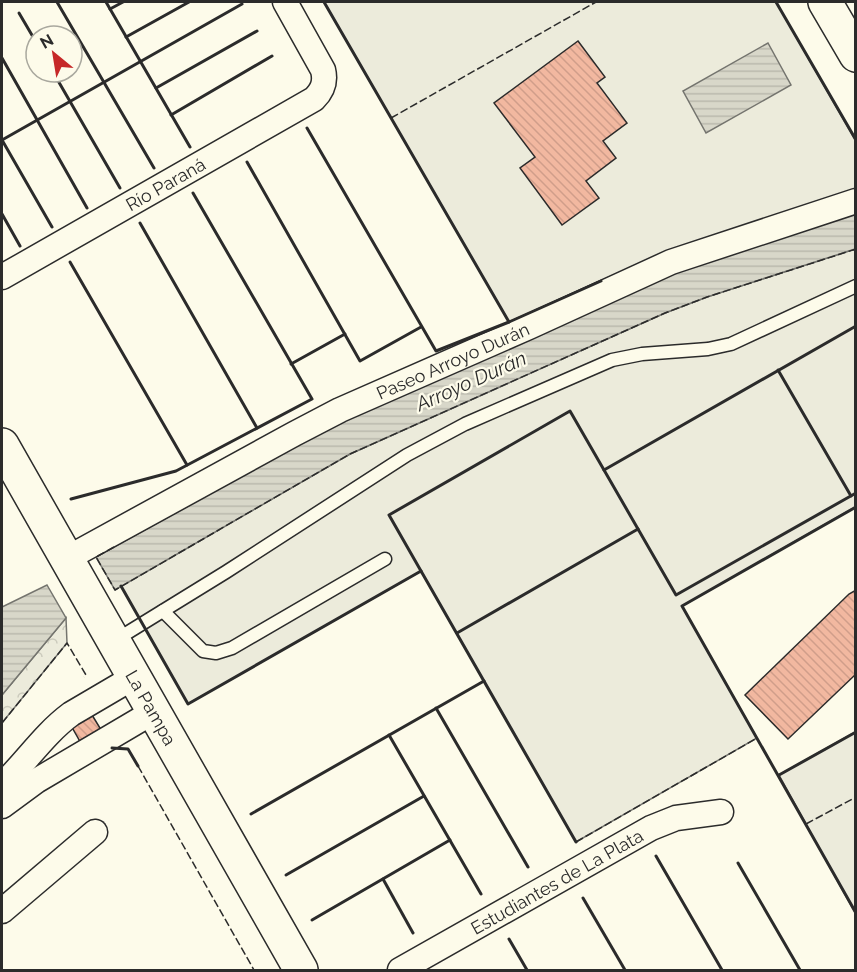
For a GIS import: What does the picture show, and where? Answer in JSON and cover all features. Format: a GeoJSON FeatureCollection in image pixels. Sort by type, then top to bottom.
{"type":"FeatureCollection","features":[{"type":"Feature","properties":{"kind":"street","name":"Río Paraná"},"geometry":{"type":"LineString","coordinates":[[2,277],[307,104],[320,93],[324,86],[323,70],[285,2]]}},
{"type":"Feature","properties":{"kind":"street"},"geometry":{"type":"LineString","coordinates":[[825,2],[855,56]]}},
{"type":"Feature","properties":{"kind":"street","name":"Paseo Arroyo Durán"},"geometry":{"type":"LineString","coordinates":[[66,559],[348,406],[671,262],[855,201]]}},
{"type":"Feature","properties":{"kind":"street","name":"La Pampa"},"geometry":{"type":"LineString","coordinates":[[2,445],[301,970]]}},
{"type":"Feature","properties":{"kind":"street"},"geometry":{"type":"LineString","coordinates":[[2,785],[54,727],[70,714],[82,698],[125,661]]}},
{"type":"Feature","properties":{"kind":"street"},"geometry":{"type":"LineString","coordinates":[[2,806],[36,781],[153,712]]}},
{"type":"Feature","properties":{"kind":"street","name":"Estudiantes de La Plata"},"geometry":{"type":"LineString","coordinates":[[399,970],[651,828],[676,818],[721,812]]}},
{"type":"Feature","properties":{"kind":"street"},"geometry":{"type":"LineString","coordinates":[[2,911],[95,832]]}},
{"type":"Feature","properties":{"kind":"lane"},"geometry":{"type":"LineString","coordinates":[[125,661],[163,611],[407,455],[465,424],[612,360],[642,354],[708,350],[731,344],[855,286]]}},
{"type":"Feature","properties":{"kind":"lane"},"geometry":{"type":"LineString","coordinates":[[163,611],[203,651],[216,653],[232,648],[385,559]]}},
{"type":"Feature","properties":{"kind":"green space"},"geometry":{"type":"Polygon","coordinates":[[[324,2],[776,2],[855,140],[855,191],[660,254],[509,322],[324,2]]]}},
{"type":"Feature","properties":{"kind":"green space"},"geometry":{"type":"Polygon","coordinates":[[[855,249],[855,507],[682,606],[757,738],[576,842],[421,571],[188,704],[121,586],[350,454],[665,313],[855,249]]]}},
{"type":"Feature","properties":{"kind":"green space"},"geometry":{"type":"Polygon","coordinates":[[[66,618],[67,643],[2,723],[2,695],[66,618]]]}},
{"type":"Feature","properties":{"kind":"green space"},"geometry":{"type":"Polygon","coordinates":[[[855,732],[855,913],[779,775],[855,732]]]}},
{"type":"Feature","properties":{"kind":"water"},"geometry":{"type":"Polygon","coordinates":[[[768,43],[791,85],[706,133],[683,91],[768,43]]]}},
{"type":"Feature","properties":{"kind":"water","name":"Arroyo Durán"},"geometry":{"type":"Polygon","coordinates":[[[855,212],[855,249],[665,313],[350,454],[115,590],[96,557],[341,421],[654,278],[855,212]]]}},
{"type":"Feature","properties":{"kind":"water"},"geometry":{"type":"Polygon","coordinates":[[[47,585],[66,618],[2,695],[2,607],[47,585]]]}},
{"type":"Feature","properties":{"kind":"building"},"geometry":{"type":"Polygon","coordinates":[[[578,41],[605,77],[597,83],[627,123],[603,141],[616,158],[586,181],[599,198],[562,225],[520,168],[535,157],[494,103],[578,41]]]}},
{"type":"Feature","properties":{"kind":"building"},"geometry":{"type":"Polygon","coordinates":[[[856,590],[856,674],[788,739],[745,695],[849,594],[856,590]]]}},
{"type":"Feature","properties":{"kind":"building"},"geometry":{"type":"Polygon","coordinates":[[[89,710],[103,733],[82,745],[69,722],[89,710]]]}},
{"type":"Feature","properties":{"kind":"fence"},"geometry":{"type":"LineString","coordinates":[[391,118],[596,2]]}},
{"type":"Feature","properties":{"kind":"fence"},"geometry":{"type":"LineString","coordinates":[[114,547],[96,557],[115,590],[350,454],[665,313],[707,297],[856,249]]}},
{"type":"Feature","properties":{"kind":"fence"},"geometry":{"type":"LineString","coordinates":[[2,723],[67,643],[86,675],[84,677]]}},
{"type":"Feature","properties":{"kind":"fence"},"geometry":{"type":"LineString","coordinates":[[576,842],[757,738]]}},
{"type":"Feature","properties":{"kind":"fence"},"geometry":{"type":"LineString","coordinates":[[138,766],[254,970]]}},
{"type":"Feature","properties":{"kind":"fence"},"geometry":{"type":"LineString","coordinates":[[806,824],[856,797]]}},
{"type":"Feature","properties":{"kind":"wall"},"geometry":{"type":"LineString","coordinates":[[57,2],[154,168]]}},
{"type":"Feature","properties":{"kind":"wall"},"geometry":{"type":"LineString","coordinates":[[106,2],[190,147]]}},
{"type":"Feature","properties":{"kind":"wall"},"geometry":{"type":"LineString","coordinates":[[110,9],[123,2]]}},
{"type":"Feature","properties":{"kind":"wall"},"geometry":{"type":"LineString","coordinates":[[126,37],[189,2]]}},
{"type":"Feature","properties":{"kind":"wall"},"geometry":{"type":"LineString","coordinates":[[324,2],[509,322]]}},
{"type":"Feature","properties":{"kind":"wall"},"geometry":{"type":"LineString","coordinates":[[776,2],[856,140]]}},
{"type":"Feature","properties":{"kind":"wall"},"geometry":{"type":"LineString","coordinates":[[2,140],[242,4]]}},
{"type":"Feature","properties":{"kind":"wall"},"geometry":{"type":"LineString","coordinates":[[19,13],[25,24]]}},
{"type":"Feature","properties":{"kind":"wall"},"geometry":{"type":"LineString","coordinates":[[156,88],[257,31]]}},
{"type":"Feature","properties":{"kind":"wall"},"geometry":{"type":"LineString","coordinates":[[171,115],[272,56]]}},
{"type":"Feature","properties":{"kind":"wall"},"geometry":{"type":"LineString","coordinates":[[2,58],[87,208]]}},
{"type":"Feature","properties":{"kind":"wall"},"geometry":{"type":"LineString","coordinates":[[60,84],[120,188]]}},
{"type":"Feature","properties":{"kind":"wall"},"geometry":{"type":"LineString","coordinates":[[307,128],[436,351],[509,322],[601,281]]}},
{"type":"Feature","properties":{"kind":"wall"},"geometry":{"type":"LineString","coordinates":[[2,140],[52,227]]}},
{"type":"Feature","properties":{"kind":"wall"},"geometry":{"type":"LineString","coordinates":[[247,162],[360,361],[421,327]]}},
{"type":"Feature","properties":{"kind":"wall"},"geometry":{"type":"LineString","coordinates":[[71,499],[176,471],[312,399],[193,193]]}},
{"type":"Feature","properties":{"kind":"wall"},"geometry":{"type":"LineString","coordinates":[[2,214],[20,246]]}},
{"type":"Feature","properties":{"kind":"wall"},"geometry":{"type":"LineString","coordinates":[[140,223],[257,428]]}},
{"type":"Feature","properties":{"kind":"wall"},"geometry":{"type":"LineString","coordinates":[[70,262],[187,465]]}},
{"type":"Feature","properties":{"kind":"wall"},"geometry":{"type":"LineString","coordinates":[[604,470],[856,326]]}},
{"type":"Feature","properties":{"kind":"wall"},"geometry":{"type":"LineString","coordinates":[[291,364],[345,334]]}},
{"type":"Feature","properties":{"kind":"wall"},"geometry":{"type":"LineString","coordinates":[[778,370],[851,496]]}},
{"type":"Feature","properties":{"kind":"wall"},"geometry":{"type":"LineString","coordinates":[[421,571],[389,515],[570,411],[638,529]]}},
{"type":"Feature","properties":{"kind":"wall"},"geometry":{"type":"LineString","coordinates":[[457,633],[638,529],[676,595],[856,493]]}},
{"type":"Feature","properties":{"kind":"wall"},"geometry":{"type":"LineString","coordinates":[[856,507],[682,606],[856,913]]}},
{"type":"Feature","properties":{"kind":"wall"},"geometry":{"type":"LineString","coordinates":[[121,586],[188,704],[421,571],[576,842]]}},
{"type":"Feature","properties":{"kind":"wall"},"geometry":{"type":"LineString","coordinates":[[251,814],[484,681]]}},
{"type":"Feature","properties":{"kind":"wall"},"geometry":{"type":"LineString","coordinates":[[436,708],[528,867]]}},
{"type":"Feature","properties":{"kind":"wall"},"geometry":{"type":"LineString","coordinates":[[779,775],[856,732]]}},
{"type":"Feature","properties":{"kind":"wall"},"geometry":{"type":"LineString","coordinates":[[389,735],[481,894]]}},
{"type":"Feature","properties":{"kind":"wall"},"geometry":{"type":"LineString","coordinates":[[112,748],[128,749],[138,766]]}},
{"type":"Feature","properties":{"kind":"wall"},"geometry":{"type":"LineString","coordinates":[[286,875],[424,796]]}},
{"type":"Feature","properties":{"kind":"wall"},"geometry":{"type":"LineString","coordinates":[[312,920],[450,840]]}},
{"type":"Feature","properties":{"kind":"wall"},"geometry":{"type":"LineString","coordinates":[[656,856],[722,970]]}},
{"type":"Feature","properties":{"kind":"wall"},"geometry":{"type":"LineString","coordinates":[[738,863],[800,970]]}},
{"type":"Feature","properties":{"kind":"wall"},"geometry":{"type":"LineString","coordinates":[[383,879],[413,933]]}},
{"type":"Feature","properties":{"kind":"wall"},"geometry":{"type":"LineString","coordinates":[[583,898],[625,970]]}},
{"type":"Feature","properties":{"kind":"wall"},"geometry":{"type":"LineString","coordinates":[[509,939],[527,970]]}}]}
